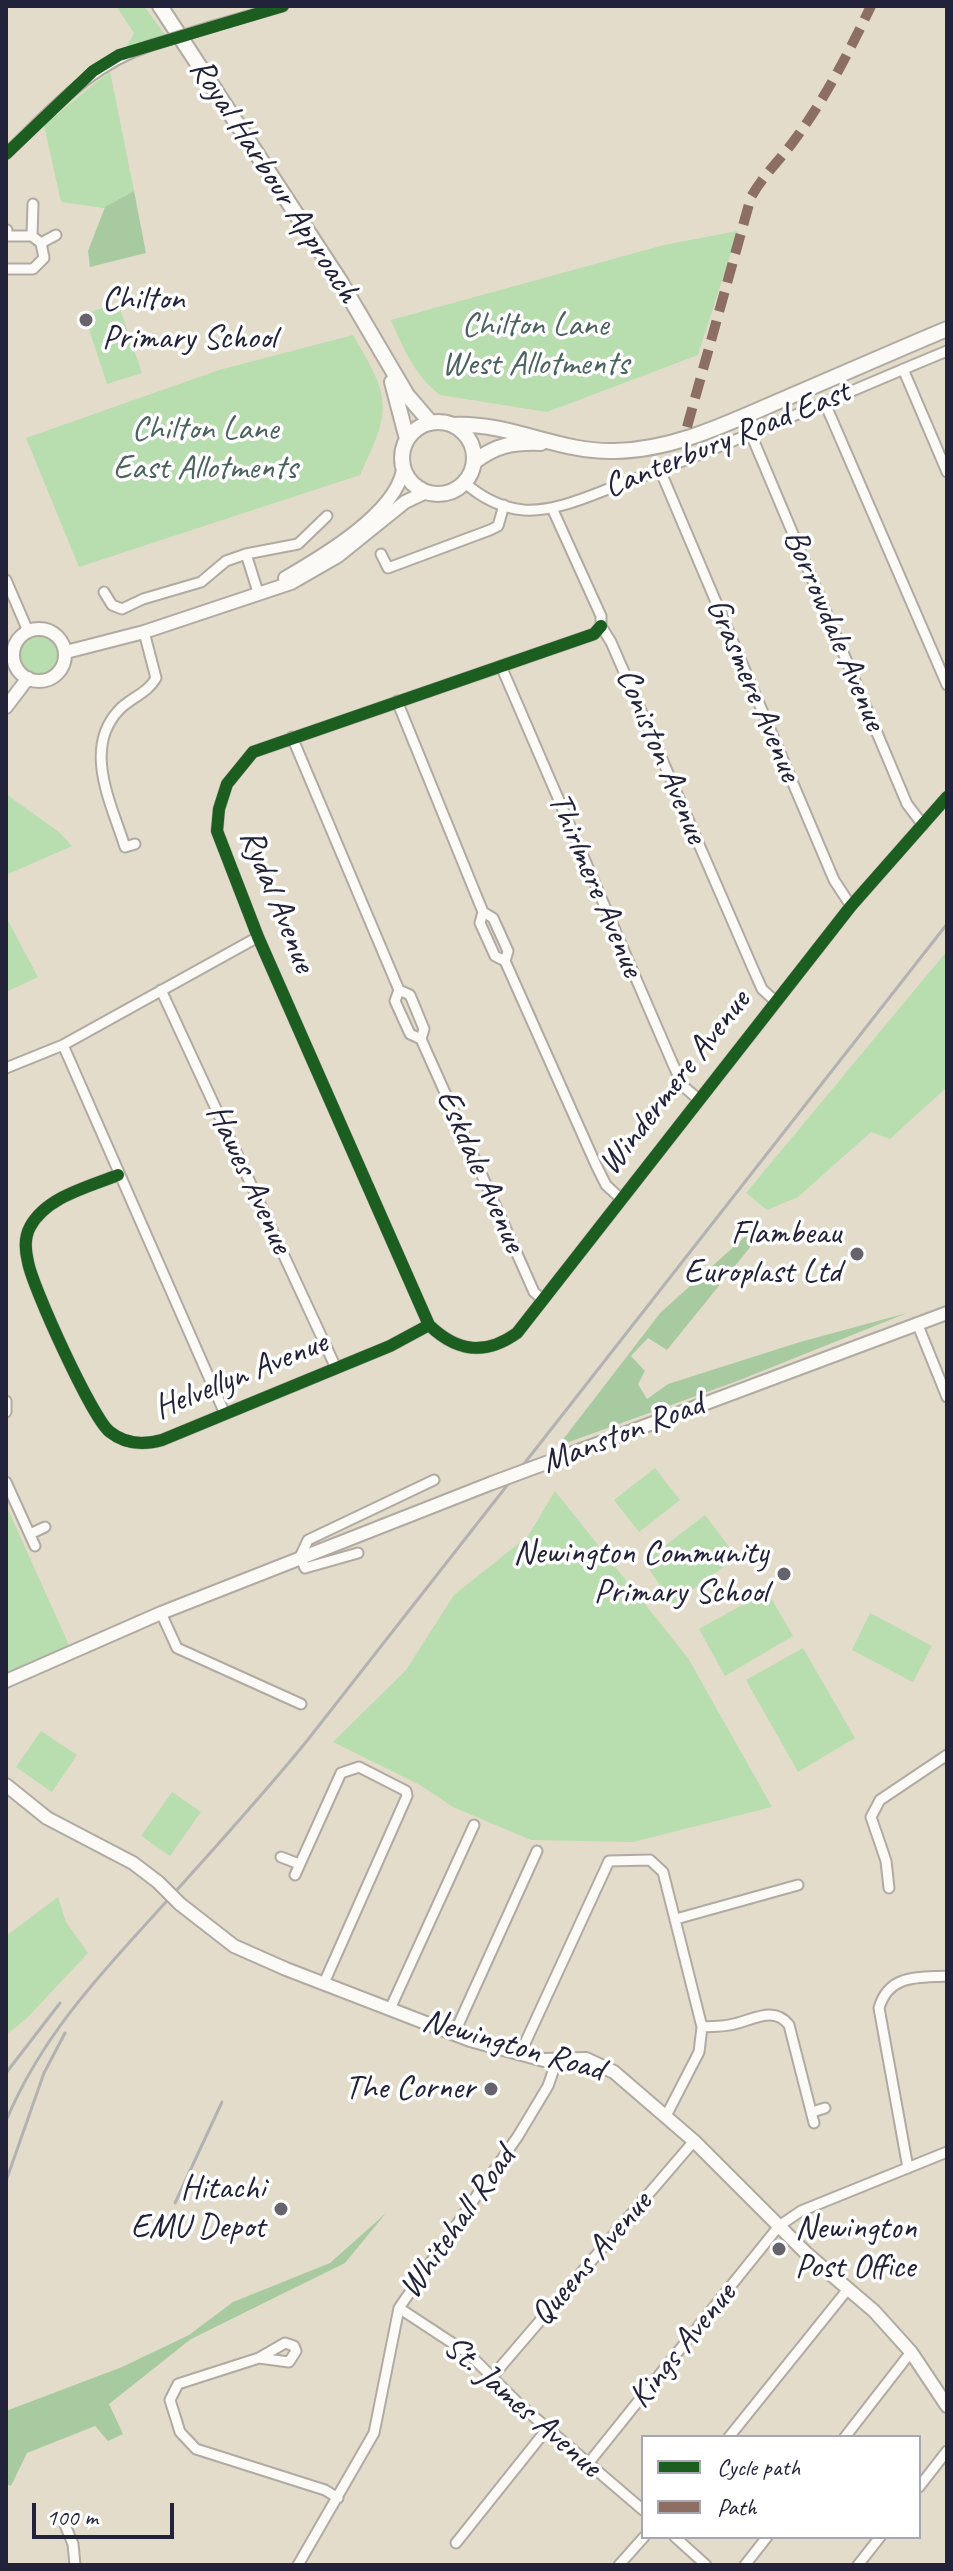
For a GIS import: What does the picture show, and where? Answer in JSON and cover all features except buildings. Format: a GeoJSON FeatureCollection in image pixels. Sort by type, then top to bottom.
{"type":"FeatureCollection","features":[{"type":"Feature","properties":{"kind":"highway","name":"Royal Harbour Approach"},"geometry":{"type":"LineString","coordinates":[[160,6],[340,281],[383,359],[415,407],[431,423]]}},
{"type":"Feature","properties":{"kind":"highway","name":"Canterbury Road East"},"geometry":{"type":"LineString","coordinates":[[474,462],[490,449],[508,444],[557,444],[615,451],[651,448],[692,437],[947,329]]}},
{"type":"Feature","properties":{"kind":"highway","name":"Royal Harbour Approach"},"geometry":{"type":"LineString","coordinates":[[383,359],[407,439]]}},
{"type":"Feature","properties":{"kind":"highway"},"geometry":{"type":"LineString","coordinates":[[431,423],[453,425],[467,436],[474,462],[465,483],[447,493],[416,488],[403,470],[402,454],[407,439],[417,428],[431,423]]}},
{"type":"Feature","properties":{"kind":"highway","name":"Canterbury Road East"},"geometry":{"type":"LineString","coordinates":[[453,425],[476,424],[517,431],[557,444]]}},
{"type":"Feature","properties":{"kind":"main road"},"geometry":{"type":"LineString","coordinates":[[263,590],[334,547],[379,510],[401,482],[403,470]]}},
{"type":"Feature","properties":{"kind":"main road"},"geometry":{"type":"LineString","coordinates":[[66,652],[144,632],[306,576],[338,556],[405,502],[426,492]]}},
{"type":"Feature","properties":{"kind":"main road"},"geometry":{"type":"LineString","coordinates":[[46,629],[54,633],[66,652],[64,665],[53,677],[38,681],[28,678],[17,669],[9,656],[17,641],[28,631],[46,629]]}},
{"type":"Feature","properties":{"kind":"main road"},"geometry":{"type":"LineString","coordinates":[[6,707],[28,678]]}},
{"type":"Feature","properties":{"kind":"main road","name":"Manston Road"},"geometry":{"type":"LineString","coordinates":[[6,1681],[161,1613],[300,1557],[947,1313]]}},
{"type":"Feature","properties":{"kind":"main road","name":"Newington Road"},"geometry":{"type":"LineString","coordinates":[[6,1785],[47,1818],[133,1863],[234,1946],[454,2034],[520,2054],[557,2060],[586,2059],[599,2063],[694,2141],[848,2289],[911,2352],[947,2406]]}},
{"type":"Feature","properties":{"kind":"street"},"geometry":{"type":"LineString","coordinates":[[6,154],[93,71],[119,55],[283,6]]}},
{"type":"Feature","properties":{"kind":"street"},"geometry":{"type":"LineString","coordinates":[[32,236],[33,204]]}},
{"type":"Feature","properties":{"kind":"street"},"geometry":{"type":"LineString","coordinates":[[6,269],[40,265],[44,258],[41,243],[32,236],[6,236],[7,230]]}},
{"type":"Feature","properties":{"kind":"street"},"geometry":{"type":"LineString","coordinates":[[41,243],[56,235]]}},
{"type":"Feature","properties":{"kind":"street","name":"Canterbury Road East"},"geometry":{"type":"LineString","coordinates":[[465,483],[483,498],[504,505],[523,510],[552,508],[660,470],[947,351]]}},
{"type":"Feature","properties":{"kind":"street"},"geometry":{"type":"LineString","coordinates":[[903,369],[947,472]]}},
{"type":"Feature","properties":{"kind":"street"},"geometry":{"type":"LineString","coordinates":[[824,401],[947,685]]}},
{"type":"Feature","properties":{"kind":"street","name":"Borrowdale Avenue"},"geometry":{"type":"LineString","coordinates":[[750,432],[907,804],[923,825]]}},
{"type":"Feature","properties":{"kind":"street"},"geometry":{"type":"LineString","coordinates":[[936,447],[947,442]]}},
{"type":"Feature","properties":{"kind":"street","name":"Grasmere Avenue"},"geometry":{"type":"LineString","coordinates":[[660,470],[834,880],[851,906]]}},
{"type":"Feature","properties":{"kind":"street"},"geometry":{"type":"LineString","coordinates":[[381,554],[388,568],[490,530],[498,526],[504,505]]}},
{"type":"Feature","properties":{"kind":"street","name":"Coniston Avenue"},"geometry":{"type":"LineString","coordinates":[[552,508],[758,980],[775,1001]]}},
{"type":"Feature","properties":{"kind":"street"},"geometry":{"type":"LineString","coordinates":[[104,592],[112,605],[122,609],[143,599],[201,582],[226,561],[298,544],[327,516]]}},
{"type":"Feature","properties":{"kind":"street"},"geometry":{"type":"LineString","coordinates":[[246,554],[263,590]]}},
{"type":"Feature","properties":{"kind":"street"},"geometry":{"type":"LineString","coordinates":[[6,580],[28,631]]}},
{"type":"Feature","properties":{"kind":"street","name":"Rydal Avenue"},"geometry":{"type":"LineString","coordinates":[[429,1325],[258,937],[217,831],[219,809],[227,784],[247,756],[292,737],[594,634],[601,626]]}},
{"type":"Feature","properties":{"kind":"street"},"geometry":{"type":"LineString","coordinates":[[135,844],[125,847],[104,781],[101,750],[105,733],[119,710],[152,685],[156,678],[144,632]]}},
{"type":"Feature","properties":{"kind":"street","name":"Thirlmere Avenue"},"geometry":{"type":"LineString","coordinates":[[501,666],[672,1062],[683,1086],[697,1098]]}},
{"type":"Feature","properties":{"kind":"street"},"geometry":{"type":"LineString","coordinates":[[397,701],[483,912],[480,923],[495,956],[505,961],[606,1185],[620,1198]]}},
{"type":"Feature","properties":{"kind":"street","name":"Eskdale Avenue"},"geometry":{"type":"LineString","coordinates":[[292,737],[399,990],[410,995],[424,1029],[421,1039],[534,1292],[543,1300]]}},
{"type":"Feature","properties":{"kind":"street","name":"Windermere Avenue"},"geometry":{"type":"LineString","coordinates":[[429,1325],[451,1344],[475,1350],[491,1347],[517,1333],[697,1098],[851,906],[947,797]]}},
{"type":"Feature","properties":{"kind":"street"},"geometry":{"type":"LineString","coordinates":[[6,1068],[63,1045],[258,937]]}},
{"type":"Feature","properties":{"kind":"street","name":"Hawes Avenue"},"geometry":{"type":"LineString","coordinates":[[161,990],[336,1368]]}},
{"type":"Feature","properties":{"kind":"street","name":"Eskdale Avenue"},"geometry":{"type":"LineString","coordinates":[[399,990],[395,1001],[410,1034],[421,1039]]}},
{"type":"Feature","properties":{"kind":"street"},"geometry":{"type":"LineString","coordinates":[[63,1045],[225,1414]]}},
{"type":"Feature","properties":{"kind":"street","name":"Helvellyn Avenue"},"geometry":{"type":"LineString","coordinates":[[118,1175],[41,1212],[29,1229],[25,1245],[34,1282],[99,1420],[107,1431],[119,1438],[147,1444],[415,1335],[429,1325]]}},
{"type":"Feature","properties":{"kind":"street"},"geometry":{"type":"LineString","coordinates":[[917,1323],[947,1397]]}},
{"type":"Feature","properties":{"kind":"street"},"geometry":{"type":"LineString","coordinates":[[6,1401],[6,1412]]}},
{"type":"Feature","properties":{"kind":"street","name":"Manston Road"},"geometry":{"type":"LineString","coordinates":[[358,1553],[305,1568],[300,1557],[308,1540],[434,1480]]}},
{"type":"Feature","properties":{"kind":"street"},"geometry":{"type":"LineString","coordinates":[[6,1482],[35,1546]]}},
{"type":"Feature","properties":{"kind":"street"},"geometry":{"type":"LineString","coordinates":[[30,1534],[45,1527]]}},
{"type":"Feature","properties":{"kind":"street"},"geometry":{"type":"LineString","coordinates":[[161,1613],[177,1648],[301,1704]]}},
{"type":"Feature","properties":{"kind":"street"},"geometry":{"type":"LineString","coordinates":[[889,1888],[886,1861],[871,1817],[874,1809],[880,1800],[947,1755]]}},
{"type":"Feature","properties":{"kind":"street"},"geometry":{"type":"LineString","coordinates":[[295,1875],[341,1773],[359,1767],[406,1791],[407,1796],[324,1983]]}},
{"type":"Feature","properties":{"kind":"street"},"geometry":{"type":"LineString","coordinates":[[390,2009],[474,1825]]}},
{"type":"Feature","properties":{"kind":"street"},"geometry":{"type":"LineString","coordinates":[[454,2034],[537,1851]]}},
{"type":"Feature","properties":{"kind":"street"},"geometry":{"type":"LineString","coordinates":[[281,1857],[299,1864]]}},
{"type":"Feature","properties":{"kind":"street"},"geometry":{"type":"LineString","coordinates":[[520,2054],[609,1861],[644,1858],[656,1863],[663,1872],[702,2027],[699,2052],[666,2116]]}},
{"type":"Feature","properties":{"kind":"street"},"geometry":{"type":"LineString","coordinates":[[676,1919],[798,1885]]}},
{"type":"Feature","properties":{"kind":"street"},"geometry":{"type":"LineString","coordinates":[[908,2168],[879,2008],[887,1989],[902,1979],[947,1976]]}},
{"type":"Feature","properties":{"kind":"street"},"geometry":{"type":"LineString","coordinates":[[702,2027],[728,2025],[775,2014],[789,2025],[793,2064],[813,2118],[825,2108]]}},
{"type":"Feature","properties":{"kind":"street","name":"Whitehall Road"},"geometry":{"type":"LineString","coordinates":[[303,2563],[374,2433],[399,2308],[518,2136],[548,2086],[557,2060]]}},
{"type":"Feature","properties":{"kind":"street","name":"Queens Avenue"},"geometry":{"type":"LineString","coordinates":[[491,2378],[694,2141]]}},
{"type":"Feature","properties":{"kind":"street"},"geometry":{"type":"LineString","coordinates":[[779,2226],[801,2211],[947,2152]]}},
{"type":"Feature","properties":{"kind":"street","name":"Kings Avenue"},"geometry":{"type":"LineString","coordinates":[[587,2465],[779,2226]]}},
{"type":"Feature","properties":{"kind":"street"},"geometry":{"type":"LineString","coordinates":[[731,2435],[848,2289]]}},
{"type":"Feature","properties":{"kind":"street","name":"St. James Avenue"},"geometry":{"type":"LineString","coordinates":[[399,2308],[469,2354],[491,2378],[587,2465],[641,2508]]}},
{"type":"Feature","properties":{"kind":"street"},"geometry":{"type":"LineString","coordinates":[[847,2435],[911,2352]]}},
{"type":"Feature","properties":{"kind":"street"},"geometry":{"type":"LineString","coordinates":[[259,2358],[178,2384],[170,2400],[180,2432],[196,2449],[325,2490],[338,2498]]}},
{"type":"Feature","properties":{"kind":"street"},"geometry":{"type":"LineString","coordinates":[[456,2543],[547,2429]]}},
{"type":"Feature","properties":{"kind":"street"},"geometry":{"type":"LineString","coordinates":[[921,2484],[947,2451]]}},
{"type":"Feature","properties":{"kind":"street"},"geometry":{"type":"LineString","coordinates":[[65,2525],[73,2544],[75,2565]]}},
{"type":"Feature","properties":{"kind":"street"},"geometry":{"type":"LineString","coordinates":[[619,2565],[642,2539]]}},
{"type":"Feature","properties":{"kind":"street"},"geometry":{"type":"LineString","coordinates":[[677,2539],[706,2565]]}},
{"type":"Feature","properties":{"kind":"street"},"geometry":{"type":"LineString","coordinates":[[745,2565],[765,2539]]}},
{"type":"Feature","properties":{"kind":"street"},"geometry":{"type":"LineString","coordinates":[[858,2565],[878,2539]]}},
{"type":"Feature","properties":{"kind":"green space"},"geometry":{"type":"Polygon","coordinates":[[[116,6],[144,6],[166,36],[126,48],[134,33],[116,6]]]}},
{"type":"Feature","properties":{"kind":"green space"},"geometry":{"type":"Polygon","coordinates":[[[110,71],[134,191],[104,208],[61,202],[44,125],[110,71]]]}},
{"type":"Feature","properties":{"kind":"green space"},"geometry":{"type":"Polygon","coordinates":[[[134,191],[146,253],[90,267],[88,251],[105,207],[134,191]]]}},
{"type":"Feature","properties":{"kind":"green space","name":"Chilton Lane West Allotments"},"geometry":{"type":"Polygon","coordinates":[[[738,231],[698,355],[547,412],[440,395],[417,370],[391,320],[664,245],[738,231]]]}},
{"type":"Feature","properties":{"kind":"green space"},"geometry":{"type":"Polygon","coordinates":[[[118,303],[142,373],[107,384],[84,314],[118,303]]]}},
{"type":"Feature","properties":{"kind":"green space","name":"Chilton Lane East Allotments"},"geometry":{"type":"Polygon","coordinates":[[[353,335],[375,374],[383,404],[378,434],[360,475],[79,567],[26,438],[219,370],[353,335]]]}},
{"type":"Feature","properties":{"kind":"green space"},"geometry":{"type":"Polygon","coordinates":[[[40,635],[54,641],[60,655],[54,669],[40,675],[26,669],[20,655],[26,641],[40,635]]]}},
{"type":"Feature","properties":{"kind":"green space"},"geometry":{"type":"Polygon","coordinates":[[[6,794],[59,832],[72,846],[6,875],[6,794]]]}},
{"type":"Feature","properties":{"kind":"green space"},"geometry":{"type":"Polygon","coordinates":[[[6,917],[38,977],[6,992],[6,917]]]}},
{"type":"Feature","properties":{"kind":"green space"},"geometry":{"type":"Polygon","coordinates":[[[947,951],[947,1087],[890,1139],[871,1132],[798,1197],[767,1210],[746,1193],[947,951]]]}},
{"type":"Feature","properties":{"kind":"green space"},"geometry":{"type":"Polygon","coordinates":[[[748,1234],[756,1240],[667,1350],[648,1338],[631,1356],[645,1371],[638,1384],[647,1399],[668,1384],[800,1342],[907,1313],[740,1380],[558,1446],[661,1312],[748,1234]]]}},
{"type":"Feature","properties":{"kind":"green space"},"geometry":{"type":"Polygon","coordinates":[[[655,1468],[680,1500],[639,1532],[614,1500],[655,1468]]]}},
{"type":"Feature","properties":{"kind":"green space"},"geometry":{"type":"Polygon","coordinates":[[[555,1491],[688,1658],[772,1807],[633,1842],[531,1840],[453,1807],[420,1785],[333,1742],[406,1670],[454,1595],[528,1536],[555,1491]]]}},
{"type":"Feature","properties":{"kind":"green space"},"geometry":{"type":"Polygon","coordinates":[[[6,1505],[69,1645],[6,1674],[6,1505]]]}},
{"type":"Feature","properties":{"kind":"green space"},"geometry":{"type":"Polygon","coordinates":[[[705,1515],[737,1557],[673,1604],[644,1562],[705,1515]]]}},
{"type":"Feature","properties":{"kind":"green space"},"geometry":{"type":"Polygon","coordinates":[[[767,1591],[793,1636],[725,1676],[699,1629],[767,1591]]]}},
{"type":"Feature","properties":{"kind":"green space"},"geometry":{"type":"Polygon","coordinates":[[[870,1613],[932,1646],[913,1682],[852,1650],[870,1613]]]}},
{"type":"Feature","properties":{"kind":"green space"},"geometry":{"type":"Polygon","coordinates":[[[803,1648],[855,1738],[798,1772],[746,1680],[803,1648]]]}},
{"type":"Feature","properties":{"kind":"green space"},"geometry":{"type":"Polygon","coordinates":[[[41,1731],[77,1755],[52,1792],[16,1767],[41,1731]]]}},
{"type":"Feature","properties":{"kind":"green space"},"geometry":{"type":"Polygon","coordinates":[[[172,1792],[201,1812],[170,1856],[141,1836],[172,1792]]]}},
{"type":"Feature","properties":{"kind":"green space"},"geometry":{"type":"Polygon","coordinates":[[[58,1897],[66,1922],[88,1953],[27,2018],[6,2035],[6,1936],[58,1897]]]}},
{"type":"Feature","properties":{"kind":"green space"},"geometry":{"type":"Polygon","coordinates":[[[386,2213],[345,2263],[191,2339],[109,2404],[123,2434],[108,2441],[95,2426],[27,2453],[11,2486],[6,2484],[6,2411],[122,2367],[189,2335],[233,2302],[330,2263],[386,2213]]]}},
{"type":"Feature","properties":{"kind":"railway"},"geometry":{"type":"LineString","coordinates":[[6,2121],[37,2060],[76,2004],[306,1742],[947,924]]}},
{"type":"Feature","properties":{"kind":"railway"},"geometry":{"type":"LineString","coordinates":[[6,2073],[60,2003]]}},
{"type":"Feature","properties":{"kind":"railway"},"geometry":{"type":"LineString","coordinates":[[6,2181],[44,2073],[65,2033]]}},
{"type":"Feature","properties":{"kind":"railway"},"geometry":{"type":"LineString","coordinates":[[175,2203],[222,2102]]}},
{"type":"Feature","properties":{"kind":"marked path"},"geometry":{"type":"LineString","coordinates":[[687,427],[751,197],[815,110],[871,6]]}},
{"type":"Feature","properties":{"kind":"cycle path"},"geometry":{"type":"LineString","coordinates":[[6,154],[93,71],[119,55],[283,6]]}},
{"type":"Feature","properties":{"kind":"cycle path"},"geometry":{"type":"LineString","coordinates":[[601,626],[594,634],[253,752],[227,784],[219,809],[217,831],[258,937],[429,1325],[450,1341],[482,1348],[517,1333],[851,906],[947,797]]}},
{"type":"Feature","properties":{"kind":"cycle path"},"geometry":{"type":"LineString","coordinates":[[118,1175],[69,1194],[46,1208],[30,1227],[26,1244],[32,1276],[64,1352],[102,1422],[110,1432],[122,1439],[142,1443],[162,1440],[390,1346],[429,1325]]}},
{"type":"Feature","properties":{"kind":"place","name":"Chilton Primary School"},"geometry":{"type":"Point","coordinates":[86,320]}},
{"type":"Feature","properties":{"kind":"place","name":"Flambeau Europlast Ltd"},"geometry":{"type":"Point","coordinates":[857,1254]}},
{"type":"Feature","properties":{"kind":"place","name":"Newington Community Primary School"},"geometry":{"type":"Point","coordinates":[784,1574]}},
{"type":"Feature","properties":{"kind":"place","name":"The Corner"},"geometry":{"type":"Point","coordinates":[491,2089]}},
{"type":"Feature","properties":{"kind":"place","name":"Hitachi EMU Depot"},"geometry":{"type":"Point","coordinates":[281,2209]}},
{"type":"Feature","properties":{"kind":"place","name":"Newington Post Office"},"geometry":{"type":"Point","coordinates":[779,2249]}}]}
